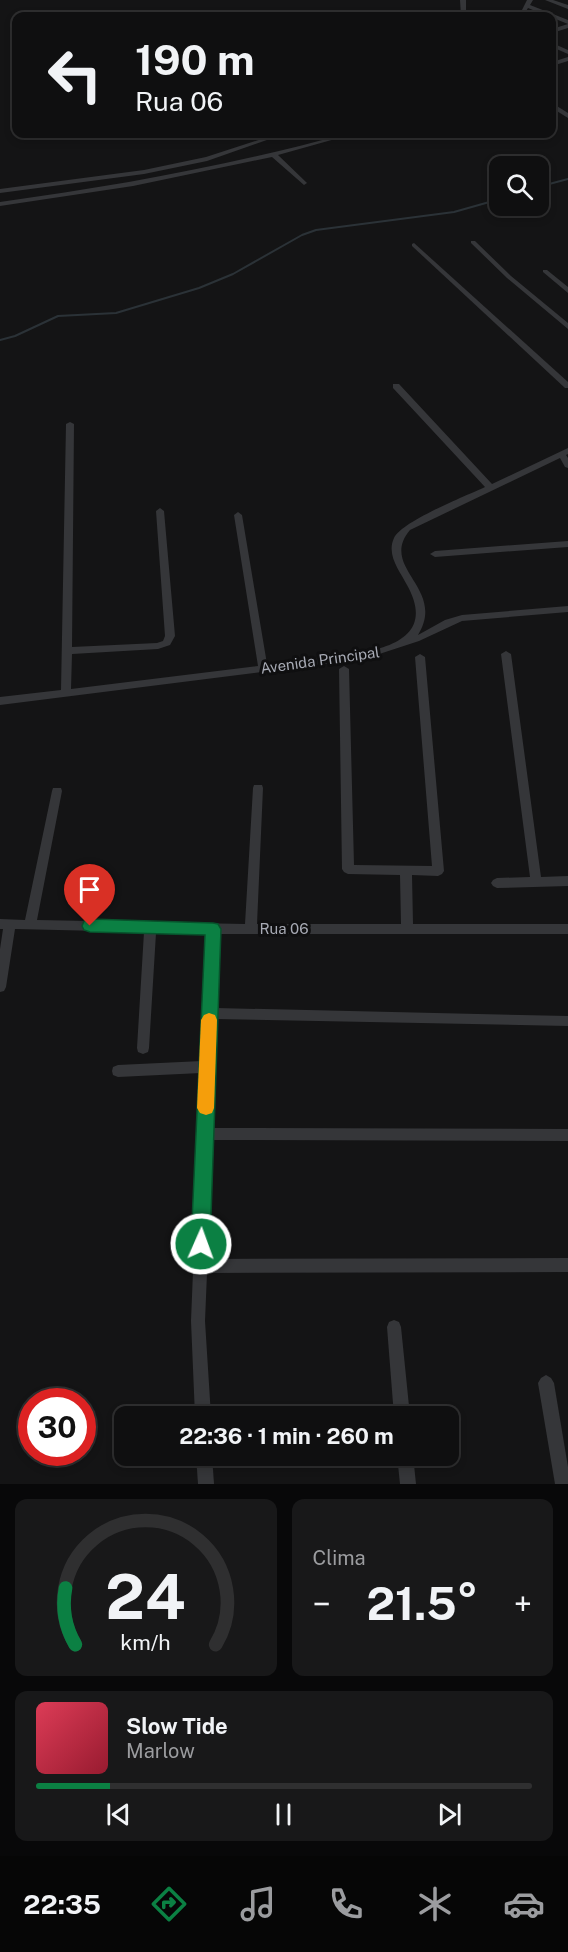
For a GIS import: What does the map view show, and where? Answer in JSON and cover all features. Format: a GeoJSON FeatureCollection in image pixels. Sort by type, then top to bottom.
{"type":"FeatureCollection","features":[{"type":"Feature","properties":{"kind":"street"},"geometry":{"type":"LineString","coordinates":[[548,0],[568,8]]}},
{"type":"Feature","properties":{"kind":"street"},"geometry":{"type":"LineString","coordinates":[[529,3],[546,12]]}},
{"type":"Feature","properties":{"kind":"street"},"geometry":{"type":"LineString","coordinates":[[0,191],[144,172],[207,159],[269,138]]}},
{"type":"Feature","properties":{"kind":"street"},"geometry":{"type":"LineString","coordinates":[[0,204],[173,177],[274,155],[336,138]]}},
{"type":"Feature","properties":{"kind":"street"},"geometry":{"type":"LineString","coordinates":[[274,155],[304,183]]}},
{"type":"Feature","properties":{"kind":"street"},"geometry":{"type":"LineString","coordinates":[[473,242],[509,278],[568,327]]}},
{"type":"Feature","properties":{"kind":"street"},"geometry":{"type":"LineString","coordinates":[[414,245],[568,386]]}},
{"type":"Feature","properties":{"kind":"street"},"geometry":{"type":"LineString","coordinates":[[545,271],[568,291]]}},
{"type":"Feature","properties":{"kind":"street"},"geometry":{"type":"LineString","coordinates":[[396,386],[490,487]]}},
{"type":"Feature","properties":{"kind":"street"},"geometry":{"type":"LineString","coordinates":[[66,693],[70,424]]}},
{"type":"Feature","properties":{"kind":"street"},"geometry":{"type":"LineString","coordinates":[[405,642],[415,634],[420,624],[422,609],[420,597],[399,561],[398,540],[416,522],[565,452],[568,465]]}},
{"type":"Feature","properties":{"kind":"street"},"geometry":{"type":"LineString","coordinates":[[66,651],[158,646],[167,643],[170,636],[160,511]]}},
{"type":"Feature","properties":{"kind":"street"},"geometry":{"type":"LineString","coordinates":[[238,515],[263,668]]}},
{"type":"Feature","properties":{"kind":"street"},"geometry":{"type":"LineString","coordinates":[[435,554],[568,544]]}},
{"type":"Feature","properties":{"kind":"street","name":"Avenida Principal"},"geometry":{"type":"LineString","coordinates":[[0,701],[364,656],[417,639],[462,618],[568,609]]}},
{"type":"Feature","properties":{"kind":"street"},"geometry":{"type":"LineString","coordinates":[[506,654],[537,882]]}},
{"type":"Feature","properties":{"kind":"street"},"geometry":{"type":"LineString","coordinates":[[344,669],[348,869],[438,871],[420,657]]}},
{"type":"Feature","properties":{"kind":"street"},"geometry":{"type":"LineString","coordinates":[[251,928],[258,788]]}},
{"type":"Feature","properties":{"kind":"street"},"geometry":{"type":"LineString","coordinates":[[30,924],[57,791]]}},
{"type":"Feature","properties":{"kind":"street"},"geometry":{"type":"LineString","coordinates":[[406,870],[407,928]]}},
{"type":"Feature","properties":{"kind":"street"},"geometry":{"type":"LineString","coordinates":[[496,883],[568,881]]}},
{"type":"Feature","properties":{"kind":"street"},"geometry":{"type":"LineString","coordinates":[[0,987],[5,924]]}},
{"type":"Feature","properties":{"kind":"street","name":"Rua 06"},"geometry":{"type":"LineString","coordinates":[[5,924],[213,929],[568,929]]}},
{"type":"Feature","properties":{"kind":"street"},"geometry":{"type":"LineString","coordinates":[[143,1048],[150,927]]}},
{"type":"Feature","properties":{"kind":"street"},"geometry":{"type":"LineString","coordinates":[[202,1406],[198,1320],[213,929]]}},
{"type":"Feature","properties":{"kind":"street"},"geometry":{"type":"LineString","coordinates":[[210,1013],[568,1021]]}},
{"type":"Feature","properties":{"kind":"street"},"geometry":{"type":"LineString","coordinates":[[118,1071],[207,1067]]}},
{"type":"Feature","properties":{"kind":"street"},"geometry":{"type":"LineString","coordinates":[[205,1134],[568,1135]]}},
{"type":"Feature","properties":{"kind":"street"},"geometry":{"type":"LineString","coordinates":[[200,1266],[568,1265]]}},
{"type":"Feature","properties":{"kind":"street"},"geometry":{"type":"LineString","coordinates":[[394,1327],[401,1406]]}},
{"type":"Feature","properties":{"kind":"street"},"geometry":{"type":"LineString","coordinates":[[546,1383],[563,1484]]}},
{"type":"Feature","properties":{"kind":"street"},"geometry":{"type":"LineString","coordinates":[[205,1466],[206,1484]]}},
{"type":"Feature","properties":{"kind":"street"},"geometry":{"type":"LineString","coordinates":[[406,1466],[408,1484]]}},
{"type":"Feature","properties":{"kind":"waterway"},"geometry":{"type":"LineString","coordinates":[[549,184],[568,179]]}},
{"type":"Feature","properties":{"kind":"waterway"},"geometry":{"type":"LineString","coordinates":[[0,340],[15,336],[58,316],[116,313],[199,288],[233,274],[302,235],[316,230],[454,212],[489,202]]}},
{"type":"Feature","properties":{"kind":"slow traffic"},"geometry":{"type":"LineString","coordinates":[[206,1108],[209,1020]]}},
{"type":"Feature","properties":{"kind":"route"},"geometry":{"type":"LineString","coordinates":[[90,926],[213,929],[201,1244]]}}]}
